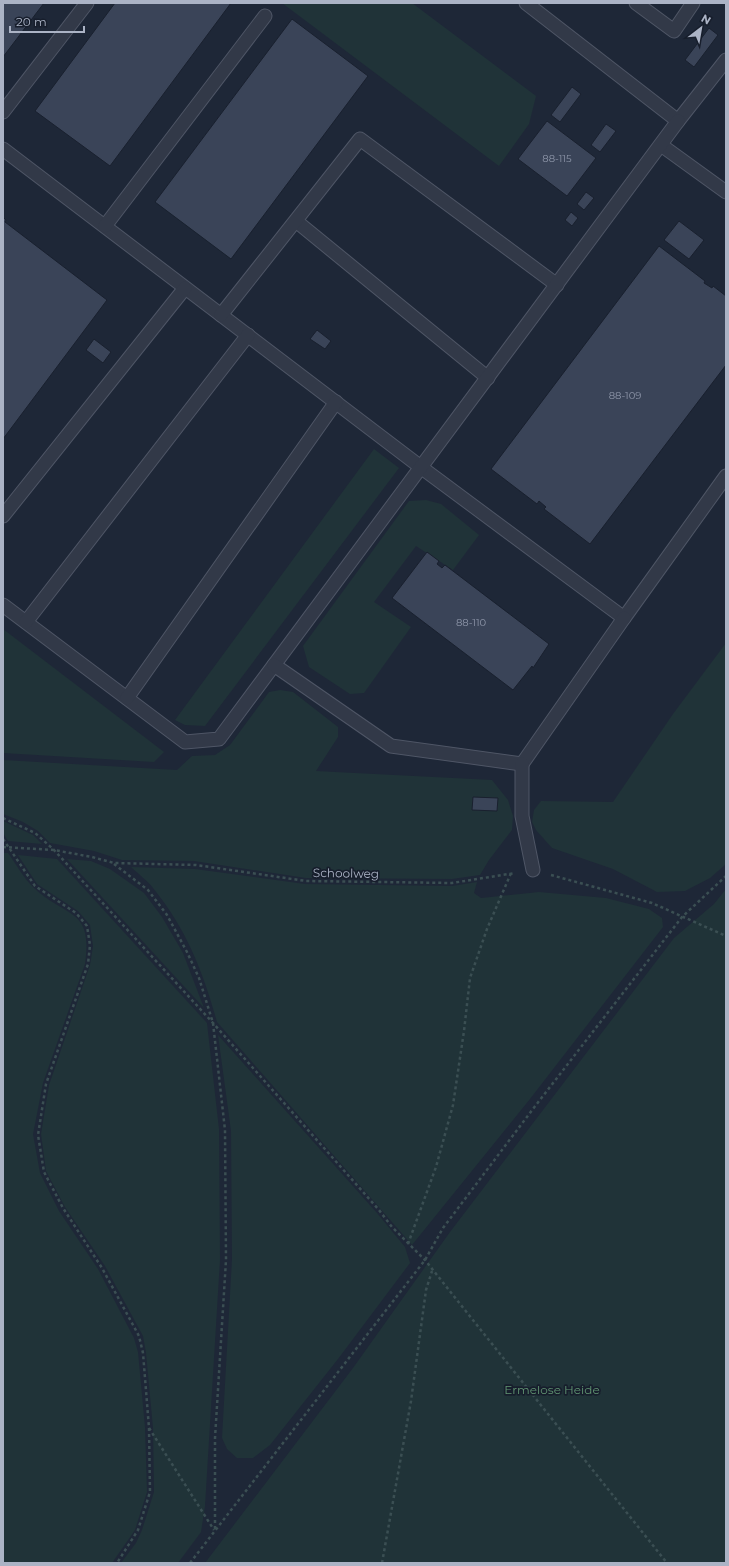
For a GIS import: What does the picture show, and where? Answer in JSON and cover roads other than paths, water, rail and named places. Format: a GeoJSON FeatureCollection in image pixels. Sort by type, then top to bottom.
{"type":"FeatureCollection","features":[{"type":"Feature","properties":{"kind":"lane"},"geometry":{"type":"LineString","coordinates":[[3,112],[87,3]]}},
{"type":"Feature","properties":{"kind":"lane"},"geometry":{"type":"LineString","coordinates":[[526,3],[678,121]]}},
{"type":"Feature","properties":{"kind":"lane"},"geometry":{"type":"LineString","coordinates":[[636,3],[674,31],[693,3]]}},
{"type":"Feature","properties":{"kind":"lane"},"geometry":{"type":"LineString","coordinates":[[105,226],[265,16]]}},
{"type":"Feature","properties":{"kind":"lane"},"geometry":{"type":"LineString","coordinates":[[3,605],[185,742],[219,739],[422,468],[660,145],[726,60]]}},
{"type":"Feature","properties":{"kind":"lane"},"geometry":{"type":"LineString","coordinates":[[221,315],[360,139],[557,285]]}},
{"type":"Feature","properties":{"kind":"lane"},"geometry":{"type":"LineString","coordinates":[[660,145],[726,192]]}},
{"type":"Feature","properties":{"kind":"lane"},"geometry":{"type":"LineString","coordinates":[[3,149],[422,468],[624,618]]}},
{"type":"Feature","properties":{"kind":"lane"},"geometry":{"type":"LineString","coordinates":[[296,221],[488,378]]}},
{"type":"Feature","properties":{"kind":"lane"},"geometry":{"type":"LineString","coordinates":[[3,516],[185,288]]}},
{"type":"Feature","properties":{"kind":"lane"},"geometry":{"type":"LineString","coordinates":[[26,622],[248,335]]}},
{"type":"Feature","properties":{"kind":"lane"},"geometry":{"type":"LineString","coordinates":[[127,698],[336,402]]}},
{"type":"Feature","properties":{"kind":"lane"},"geometry":{"type":"LineString","coordinates":[[533,870],[522,816],[522,764],[726,476]]}},
{"type":"Feature","properties":{"kind":"lane"},"geometry":{"type":"LineString","coordinates":[[274,665],[391,746],[522,764]]}},
{"type":"Feature","properties":{"kind":"park label","name":"Ermelose Heide"},"geometry":{"type":"Point","coordinates":[552,1389]}}]}
